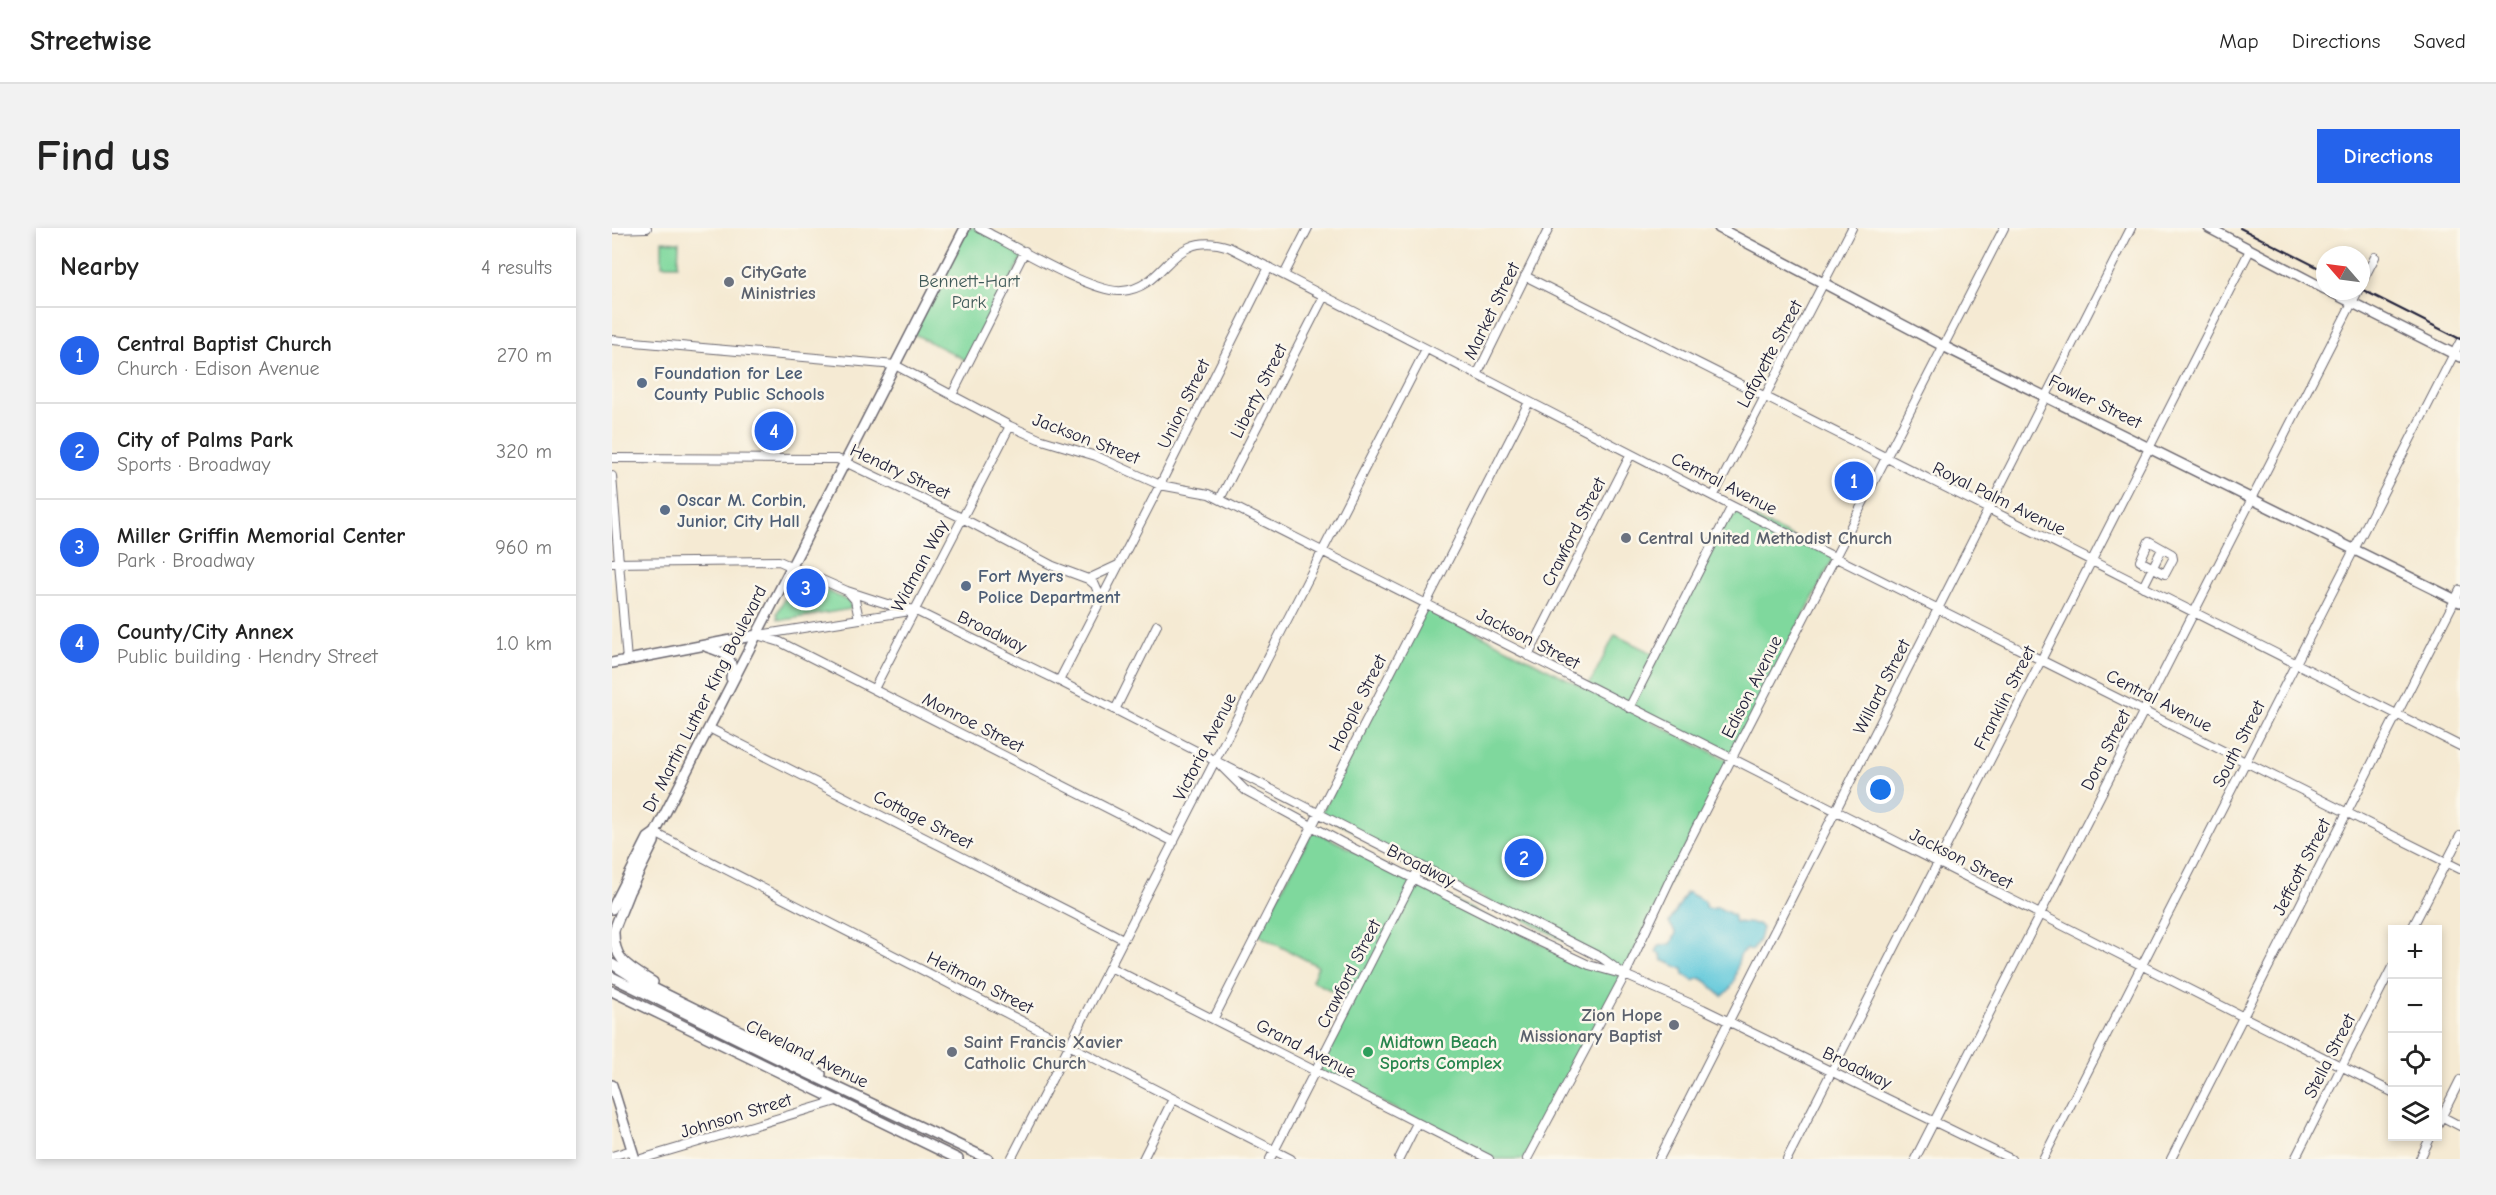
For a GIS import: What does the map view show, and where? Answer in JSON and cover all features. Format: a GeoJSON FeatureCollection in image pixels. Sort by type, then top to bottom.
{"type":"FeatureCollection","features":[{"type":"Feature","properties":{"kind":"main road","name":"Dr Martin Luther King Boulevard"},"geometry":{"type":"LineString","coordinates":[[613,931],[654,842],[655,833],[965,228]]}},
{"type":"Feature","properties":{"kind":"main road","name":"Fowler Street"},"geometry":{"type":"LineString","coordinates":[[1719,228],[1943,346],[2458,600]]}},
{"type":"Feature","properties":{"kind":"main road"},"geometry":{"type":"LineString","coordinates":[[2209,228],[2316,284]]}},
{"type":"Feature","properties":{"kind":"main road"},"geometry":{"type":"LineString","coordinates":[[2346,300],[2457,356]]}},
{"type":"Feature","properties":{"kind":"main road"},"geometry":{"type":"LineString","coordinates":[[612,663],[757,635]]}},
{"type":"Feature","properties":{"kind":"main road"},"geometry":{"type":"LineString","coordinates":[[705,646],[725,654],[732,662],[730,687]]}},
{"type":"Feature","properties":{"kind":"main road","name":"Dr Martin Luther King Boulevard"},"geometry":{"type":"LineString","coordinates":[[612,909],[648,838],[655,833]]}},
{"type":"Feature","properties":{"kind":"main road"},"geometry":{"type":"LineString","coordinates":[[613,931],[617,955],[625,963],[701,1011]]}},
{"type":"Feature","properties":{"kind":"main road"},"geometry":{"type":"LineString","coordinates":[[612,964],[637,980],[794,1057],[851,1093]]}},
{"type":"Feature","properties":{"kind":"main road","name":"Cleveland Avenue"},"geometry":{"type":"LineString","coordinates":[[612,977],[988,1159]]}},
{"type":"Feature","properties":{"kind":"main road","name":"Cleveland Avenue"},"geometry":{"type":"LineString","coordinates":[[612,991],[958,1159]]}},
{"type":"Feature","properties":{"kind":"main road"},"geometry":{"type":"LineString","coordinates":[[612,1085],[633,1155]]}},
{"type":"Feature","properties":{"kind":"street"},"geometry":{"type":"LineString","coordinates":[[612,229],[647,228]]}},
{"type":"Feature","properties":{"kind":"street","name":"Central Avenue"},"geometry":{"type":"LineString","coordinates":[[979,228],[1092,286],[1120,292],[1146,283],[1174,253],[1200,242],[1220,244],[1269,267],[1732,506],[2460,869]]}},
{"type":"Feature","properties":{"kind":"street"},"geometry":{"type":"LineString","coordinates":[[1284,275],[1308,228]]}},
{"type":"Feature","properties":{"kind":"street","name":"Market Street"},"geometry":{"type":"LineString","coordinates":[[1477,375],[1549,228]]}},
{"type":"Feature","properties":{"kind":"street","name":"Lafayette Street"},"geometry":{"type":"LineString","coordinates":[[1714,495],[1852,228]]}},
{"type":"Feature","properties":{"kind":"street","name":"Edison Avenue"},"geometry":{"type":"LineString","coordinates":[[1527,1159],[1625,975],[1675,869],[2004,228]]}},
{"type":"Feature","properties":{"kind":"street","name":"Willard Street"},"geometry":{"type":"LineString","coordinates":[[1659,1159],[2131,228]]}},
{"type":"Feature","properties":{"kind":"street","name":"Franklin Street"},"geometry":{"type":"LineString","coordinates":[[1786,1159],[2250,250]]}},
{"type":"Feature","properties":{"kind":"street"},"geometry":{"type":"LineString","coordinates":[[952,395],[1025,251]]}},
{"type":"Feature","properties":{"kind":"street"},"geometry":{"type":"LineString","coordinates":[[2370,267],[2375,258]]}},
{"type":"Feature","properties":{"kind":"street","name":"Union Street"},"geometry":{"type":"LineString","coordinates":[[1059,681],[1269,267]]}},
{"type":"Feature","properties":{"kind":"street","name":"Royal Palm Avenue"},"geometry":{"type":"LineString","coordinates":[[1526,276],[2460,746]]}},
{"type":"Feature","properties":{"kind":"street","name":"Liberty Street"},"geometry":{"type":"LineString","coordinates":[[1220,500],[1324,297]]}},
{"type":"Feature","properties":{"kind":"street","name":"Dora Street"},"geometry":{"type":"LineString","coordinates":[[1915,1159],[2354,300]]}},
{"type":"Feature","properties":{"kind":"street","name":"Jackson Street"},"geometry":{"type":"LineString","coordinates":[[612,340],[895,365],[1010,426],[1040,439],[1096,456],[1160,485],[1196,491],[1220,500],[2388,1090]]}},
{"type":"Feature","properties":{"kind":"street","name":"South Street"},"geometry":{"type":"LineString","coordinates":[[2043,1159],[2355,549],[2457,356],[2460,342]]}},
{"type":"Feature","properties":{"kind":"street","name":"Victoria Avenue"},"geometry":{"type":"LineString","coordinates":[[1011,1159],[1426,349]]}},
{"type":"Feature","properties":{"kind":"street","name":"Hoople Street"},"geometry":{"type":"LineString","coordinates":[[1214,1018],[1529,402]]}},
{"type":"Feature","properties":{"kind":"street","name":"Widman Way"},"geometry":{"type":"LineString","coordinates":[[874,689],[1010,426]]}},
{"type":"Feature","properties":{"kind":"street","name":"Crawford Street"},"geometry":{"type":"LineString","coordinates":[[1528,656],[1631,454]]}},
{"type":"Feature","properties":{"kind":"street","name":"Hendry Street"},"geometry":{"type":"LineString","coordinates":[[612,458],[837,459],[962,518],[1053,566],[1088,579]]}},
{"type":"Feature","properties":{"kind":"street"},"geometry":{"type":"LineString","coordinates":[[612,476],[615,562],[627,661]]}},
{"type":"Feature","properties":{"kind":"street"},"geometry":{"type":"LineString","coordinates":[[1629,708],[1732,506]]}},
{"type":"Feature","properties":{"kind":"street"},"geometry":{"type":"LineString","coordinates":[[2146,542],[2162,549],[2173,556],[2164,574],[2140,561],[2146,542]]}},
{"type":"Feature","properties":{"kind":"street"},"geometry":{"type":"LineString","coordinates":[[2143,587],[2162,549]]}},
{"type":"Feature","properties":{"kind":"street","name":"Broadway"},"geometry":{"type":"LineString","coordinates":[[615,562],[779,561],[847,591],[914,610],[1059,681],[1602,958],[1625,975]]}},
{"type":"Feature","properties":{"kind":"street"},"geometry":{"type":"LineString","coordinates":[[1101,599],[1095,585],[1088,579],[1118,566]]}},
{"type":"Feature","properties":{"kind":"street","name":"Jeffcott Street"},"geometry":{"type":"LineString","coordinates":[[2171,1159],[2346,812],[2458,600],[2460,590]]}},
{"type":"Feature","properties":{"kind":"street"},"geometry":{"type":"LineString","coordinates":[[847,591],[855,600],[859,619]]}},
{"type":"Feature","properties":{"kind":"street"},"geometry":{"type":"LineString","coordinates":[[757,635],[914,610]]}},
{"type":"Feature","properties":{"kind":"street"},"geometry":{"type":"LineString","coordinates":[[1115,710],[1157,625]]}},
{"type":"Feature","properties":{"kind":"street","name":"Monroe Street"},"geometry":{"type":"LineString","coordinates":[[757,635],[780,642],[1174,842]]}},
{"type":"Feature","properties":{"kind":"street","name":"Cottage Street"},"geometry":{"type":"LineString","coordinates":[[709,728],[1123,939]]}},
{"type":"Feature","properties":{"kind":"street","name":"Broadway"},"geometry":{"type":"LineString","coordinates":[[1216,761],[1245,790],[1312,827],[1521,933],[1589,965],[1625,975],[1728,1021],[2011,1159]]}},
{"type":"Feature","properties":{"kind":"street","name":"Heitman Street"},"geometry":{"type":"LineString","coordinates":[[655,833],[1291,1159]]}},
{"type":"Feature","properties":{"kind":"street"},"geometry":{"type":"LineString","coordinates":[[2414,925],[2460,836]]}},
{"type":"Feature","properties":{"kind":"street","name":"Crawford Street"},"geometry":{"type":"LineString","coordinates":[[1270,1159],[1420,866]]}},
{"type":"Feature","properties":{"kind":"street","name":"Grand Avenue"},"geometry":{"type":"LineString","coordinates":[[1110,967],[1489,1159]]}},
{"type":"Feature","properties":{"kind":"street","name":"Stella Street"},"geometry":{"type":"LineString","coordinates":[[2295,1159],[2388,975]]}},
{"type":"Feature","properties":{"kind":"street"},"geometry":{"type":"LineString","coordinates":[[2442,1113],[2460,1080]]}},
{"type":"Feature","properties":{"kind":"street"},"geometry":{"type":"LineString","coordinates":[[1143,1159],[1173,1099]]}},
{"type":"Feature","properties":{"kind":"street","name":"Johnson Street"},"geometry":{"type":"LineString","coordinates":[[640,1159],[840,1100]]}},
{"type":"Feature","properties":{"kind":"street"},"geometry":{"type":"LineString","coordinates":[[2442,1119],[2460,1126]]}},
{"type":"Feature","properties":{"kind":"street"},"geometry":{"type":"LineString","coordinates":[[1399,1159],[1417,1123]]}},
{"type":"Feature","properties":{"kind":"street"},"geometry":{"type":"LineString","coordinates":[[2420,1159],[2429,1141]]}},
{"type":"Feature","properties":{"kind":"street"},"geometry":{"type":"LineString","coordinates":[[612,1156],[633,1155]]}},
{"type":"Feature","properties":{"kind":"green space","name":"Bennett-Hart Park"},"geometry":{"type":"Polygon","coordinates":[[[965,228],[979,228],[1025,252],[969,362],[912,333],[965,228]]]}},
{"type":"Feature","properties":{"kind":"green space"},"geometry":{"type":"Polygon","coordinates":[[[662,241],[679,242],[678,265],[662,265],[662,241]]]}},
{"type":"Feature","properties":{"kind":"green space"},"geometry":{"type":"Polygon","coordinates":[[[1733,508],[1834,557],[1731,758],[1632,707],[1733,508]]]}},
{"type":"Feature","properties":{"kind":"green space"},"geometry":{"type":"Polygon","coordinates":[[[797,576],[850,602],[851,609],[784,620],[778,619],[777,613],[797,576]]]}},
{"type":"Feature","properties":{"kind":"green space"},"geometry":{"type":"Polygon","coordinates":[[[1426,607],[1729,761],[1624,972],[1321,814],[1426,607]]]}},
{"type":"Feature","properties":{"kind":"green space"},"geometry":{"type":"Polygon","coordinates":[[[1615,635],[1654,654],[1628,705],[1589,685],[1615,635]]]}},
{"type":"Feature","properties":{"kind":"green space"},"geometry":{"type":"Polygon","coordinates":[[[1313,830],[1586,966],[1622,976],[1524,1159],[1493,1159],[1318,1070],[1353,1001],[1312,981],[1318,966],[1258,935],[1313,830]]]}},
{"type":"Feature","properties":{"kind":"water"},"geometry":{"type":"Polygon","coordinates":[[[1687,892],[1704,901],[1706,908],[1717,907],[1733,915],[1735,922],[1758,924],[1762,928],[1753,950],[1747,949],[1741,953],[1734,982],[1722,996],[1704,980],[1700,978],[1694,981],[1684,975],[1683,969],[1662,960],[1661,955],[1656,952],[1659,946],[1671,944],[1676,933],[1669,923],[1687,892]]]}},
{"type":"Feature","properties":{"kind":"railway"},"geometry":{"type":"LineString","coordinates":[[2240,228],[2316,266]]}},
{"type":"Feature","properties":{"kind":"railway"},"geometry":{"type":"LineString","coordinates":[[2370,294],[2460,339]]}},
{"type":"Feature","properties":{"kind":"place","name":"CityGate Ministries"},"geometry":{"type":"Point","coordinates":[729,282]}},
{"type":"Feature","properties":{"kind":"place","name":"Foundation for Lee County Public Schools"},"geometry":{"type":"Point","coordinates":[642,383]}},
{"type":"Feature","properties":{"kind":"place","name":"County/City Annex"},"geometry":{"type":"Point","coordinates":[774,431]}},
{"type":"Feature","properties":{"kind":"place","name":"Central Baptist Church"},"geometry":{"type":"Point","coordinates":[1854,481]}},
{"type":"Feature","properties":{"kind":"place","name":"Oscar M. Corbin, Junior, City Hall"},"geometry":{"type":"Point","coordinates":[665,510]}},
{"type":"Feature","properties":{"kind":"place","name":"Central United Methodist Church"},"geometry":{"type":"Point","coordinates":[1626,538]}},
{"type":"Feature","properties":{"kind":"place","name":"Fort Myers Police Department"},"geometry":{"type":"Point","coordinates":[966,586]}},
{"type":"Feature","properties":{"kind":"place","name":"Miller Griffin Memorial Center"},"geometry":{"type":"Point","coordinates":[806,588]}},
{"type":"Feature","properties":{"kind":"place","name":"City of Palms Park"},"geometry":{"type":"Point","coordinates":[1524,858]}},
{"type":"Feature","properties":{"kind":"place","name":"Zion Hope Missionary Baptist"},"geometry":{"type":"Point","coordinates":[1674,1025]}},
{"type":"Feature","properties":{"kind":"place","name":"Saint Francis Xavier Catholic Church"},"geometry":{"type":"Point","coordinates":[952,1052]}},
{"type":"Feature","properties":{"kind":"place","name":"Midtown Beach Sports Complex"},"geometry":{"type":"Point","coordinates":[1368,1052]}}]}
